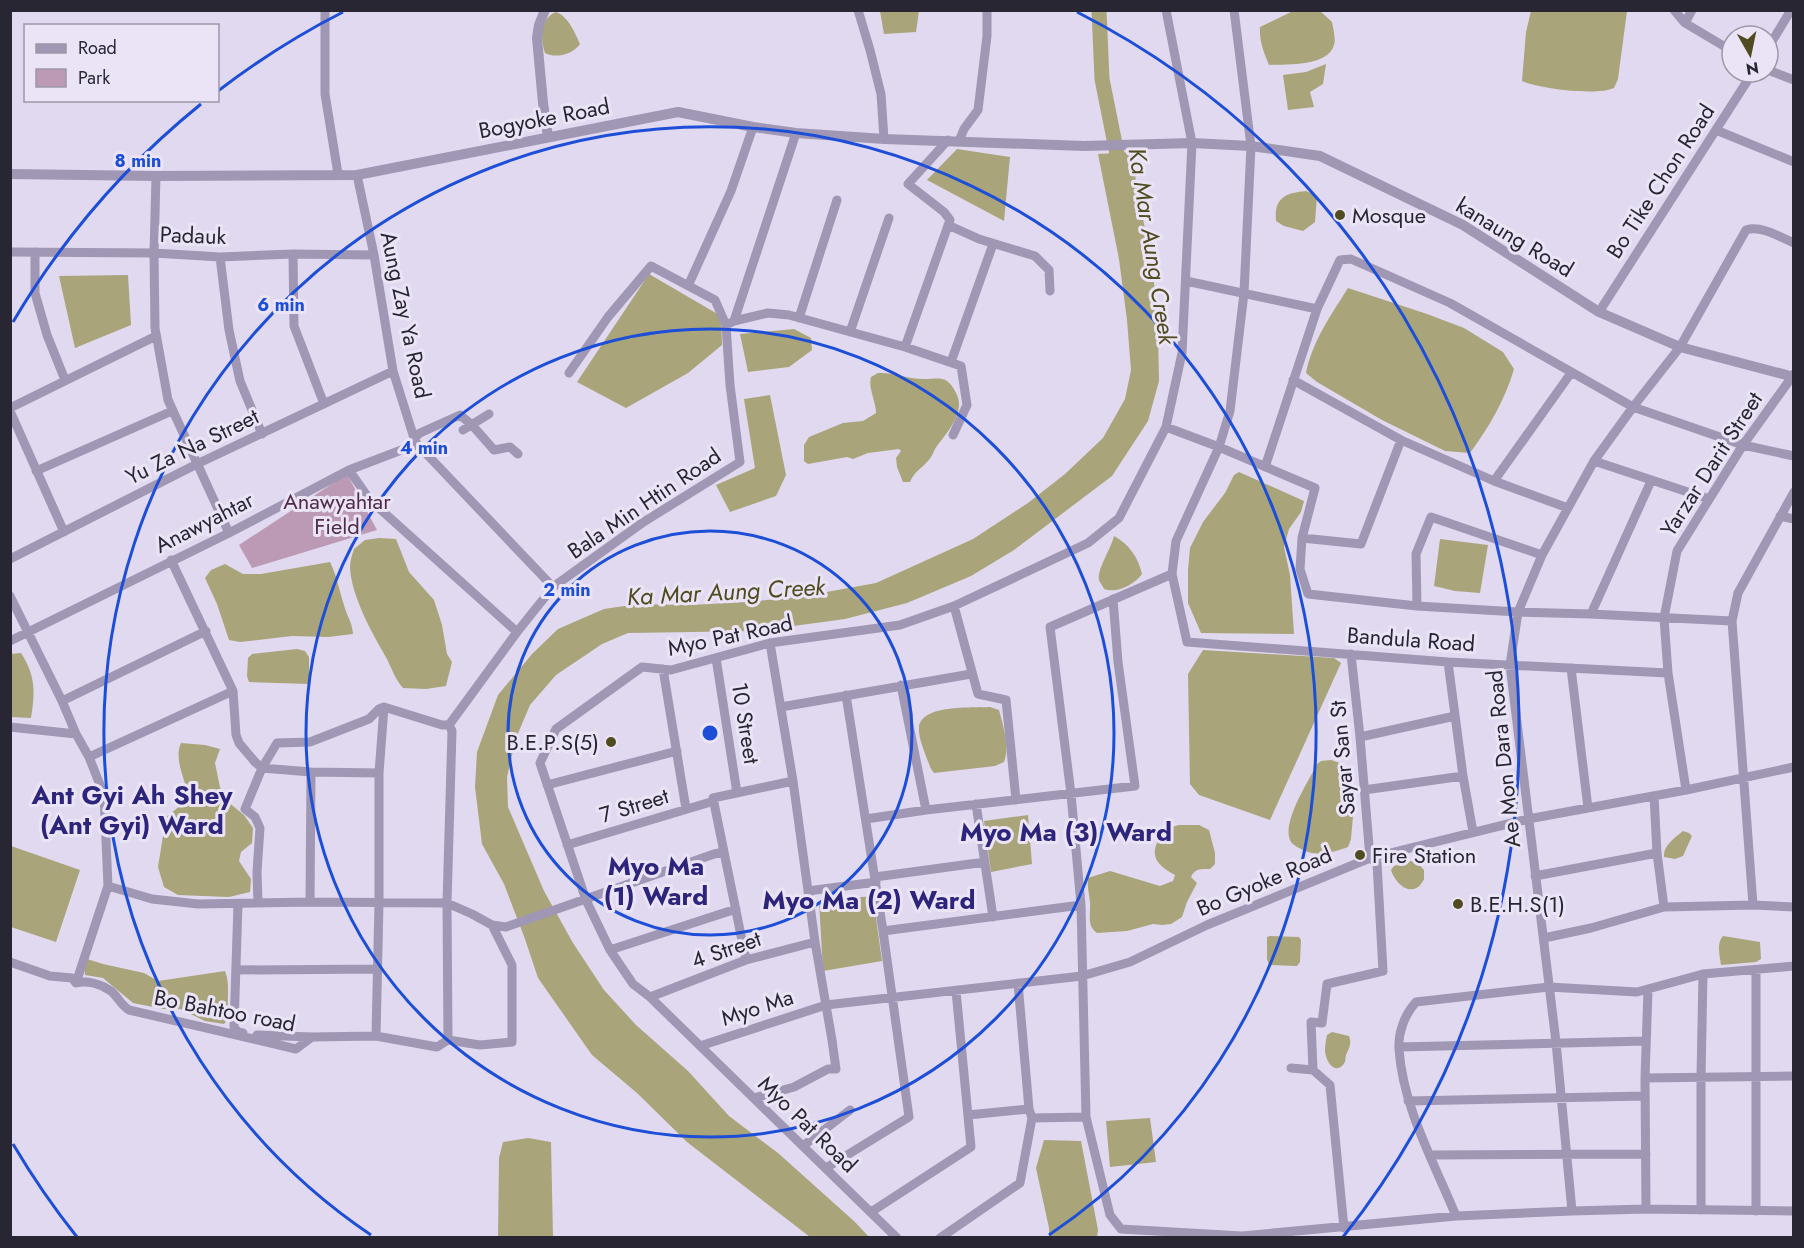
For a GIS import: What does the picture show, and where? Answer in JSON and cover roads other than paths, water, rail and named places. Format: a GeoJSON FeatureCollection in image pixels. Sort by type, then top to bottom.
{"type":"FeatureCollection","features":[{"type":"Feature","properties":{"kind":"street"},"geometry":{"type":"LineString","coordinates":[[325,10],[325,94],[338,174]]}},
{"type":"Feature","properties":{"kind":"street"},"geometry":{"type":"LineString","coordinates":[[545,10],[538,25],[537,38],[548,137]]}},
{"type":"Feature","properties":{"kind":"street"},"geometry":{"type":"LineString","coordinates":[[858,10],[881,94],[884,139]]}},
{"type":"Feature","properties":{"kind":"street"},"geometry":{"type":"LineString","coordinates":[[905,347],[950,220],[944,212],[908,184],[954,141],[978,110],[987,36],[987,10]]}},
{"type":"Feature","properties":{"kind":"street","name":"Myo Pat Road"},"geometry":{"type":"LineString","coordinates":[[897,1238],[650,997],[633,984],[610,950],[586,900],[540,763],[556,729],[642,667],[671,670],[770,643],[900,625],[954,606],[1088,543],[1119,518],[1166,427],[1182,353],[1192,143],[1166,10]]}},
{"type":"Feature","properties":{"kind":"street"},"geometry":{"type":"LineString","coordinates":[[1234,10],[1251,146],[1244,292],[1230,411],[1219,447],[1176,541],[1172,574],[1050,627],[1071,794],[1081,905],[1086,1118],[1110,1215],[1121,1229],[1242,1236],[1456,1216],[1646,1209],[1794,1211]]}},
{"type":"Feature","properties":{"kind":"street"},"geometry":{"type":"LineString","coordinates":[[1674,10],[1685,23],[1720,44]]}},
{"type":"Feature","properties":{"kind":"street"},"geometry":{"type":"LineString","coordinates":[[1685,23],[1692,10]]}},
{"type":"Feature","properties":{"kind":"street"},"geometry":{"type":"LineString","coordinates":[[1780,28],[1791,10]]}},
{"type":"Feature","properties":{"kind":"street","name":"Bo Tike Chon Road"},"geometry":{"type":"LineString","coordinates":[[1599,312],[1745,84]]}},
{"type":"Feature","properties":{"kind":"street","name":"Bogyoke Road"},"geometry":{"type":"LineString","coordinates":[[10,174],[357,175],[678,112],[796,133],[884,139],[1084,146],[1141,145]]}},
{"type":"Feature","properties":{"kind":"street"},"geometry":{"type":"LineString","coordinates":[[688,286],[731,191],[753,127]]}},
{"type":"Feature","properties":{"kind":"street"},"geometry":{"type":"LineString","coordinates":[[1716,130],[1794,162]]}},
{"type":"Feature","properties":{"kind":"street"},"geometry":{"type":"LineString","coordinates":[[730,323],[755,260],[796,133]]}},
{"type":"Feature","properties":{"kind":"street","name":"kanaung Road"},"geometry":{"type":"LineString","coordinates":[[1141,145],[1192,143],[1251,146],[1320,156],[1463,225],[1599,312],[1680,347],[1793,376]]}},
{"type":"Feature","properties":{"kind":"street","name":"Aung Zay Ya Road"},"geometry":{"type":"LineString","coordinates":[[357,175],[374,255],[393,371],[416,441],[553,587]]}},
{"type":"Feature","properties":{"kind":"street"},"geometry":{"type":"LineString","coordinates":[[156,176],[154,253],[156,336],[168,400],[229,533]]}},
{"type":"Feature","properties":{"kind":"street"},"geometry":{"type":"LineString","coordinates":[[800,318],[837,200]]}},
{"type":"Feature","properties":{"kind":"street"},"geometry":{"type":"LineString","coordinates":[[850,332],[889,218]]}},
{"type":"Feature","properties":{"kind":"street"},"geometry":{"type":"LineString","coordinates":[[948,225],[1040,260],[1049,270],[1050,291]]}},
{"type":"Feature","properties":{"kind":"street","name":"Ae Mon Dara Road"},"geometry":{"type":"LineString","coordinates":[[1572,1211],[1556,1042],[1510,664],[1518,612],[1542,555],[1594,461],[1680,347],[1746,230],[1759,229],[1794,243]]}},
{"type":"Feature","properties":{"kind":"street"},"geometry":{"type":"LineString","coordinates":[[951,362],[993,244]]}},
{"type":"Feature","properties":{"kind":"street","name":"Padauk"},"geometry":{"type":"LineString","coordinates":[[10,252],[154,253],[220,257],[293,254],[374,255]]}},
{"type":"Feature","properties":{"kind":"street"},"geometry":{"type":"LineString","coordinates":[[35,252],[35,293],[46,334],[65,380]]}},
{"type":"Feature","properties":{"kind":"street"},"geometry":{"type":"LineString","coordinates":[[293,254],[294,326],[324,404]]}},
{"type":"Feature","properties":{"kind":"street"},"geometry":{"type":"LineString","coordinates":[[220,257],[229,330],[240,381],[262,434]]}},
{"type":"Feature","properties":{"kind":"street"},"geometry":{"type":"LineString","coordinates":[[1265,467],[1317,309],[1340,260],[1351,259],[1450,303],[1633,407],[1743,445],[1794,456]]}},
{"type":"Feature","properties":{"kind":"street"},"geometry":{"type":"LineString","coordinates":[[569,373],[609,317],[651,267],[716,300],[730,323]]}},
{"type":"Feature","properties":{"kind":"street"},"geometry":{"type":"LineString","coordinates":[[1186,281],[1317,309]]}},
{"type":"Feature","properties":{"kind":"street"},"geometry":{"type":"LineString","coordinates":[[730,323],[768,314],[789,315],[905,347],[961,366],[966,405],[953,435]]}},
{"type":"Feature","properties":{"kind":"street","name":"Bala Min Htin Road"},"geometry":{"type":"LineString","coordinates":[[449,725],[553,587],[642,523],[740,462],[730,385],[730,323]]}},
{"type":"Feature","properties":{"kind":"street"},"geometry":{"type":"LineString","coordinates":[[64,532],[10,410],[65,380],[156,336]]}},
{"type":"Feature","properties":{"kind":"street","name":"Yu Za Na Street"},"geometry":{"type":"LineString","coordinates":[[10,559],[197,464],[393,371]]}},
{"type":"Feature","properties":{"kind":"street"},"geometry":{"type":"LineString","coordinates":[[1494,481],[1571,373]]}},
{"type":"Feature","properties":{"kind":"street","name":"Yarzar Darit Street"},"geometry":{"type":"LineString","coordinates":[[1686,790],[1668,673],[1664,618],[1677,551],[1743,445],[1793,376]]}},
{"type":"Feature","properties":{"kind":"street"},"geometry":{"type":"LineString","coordinates":[[1293,380],[1401,440],[1494,481],[1568,508]]}},
{"type":"Feature","properties":{"kind":"street"},"geometry":{"type":"LineString","coordinates":[[36,471],[172,411]]}},
{"type":"Feature","properties":{"kind":"street"},"geometry":{"type":"LineString","coordinates":[[463,430],[489,414]]}},
{"type":"Feature","properties":{"kind":"street","name":"Anawyahtar"},"geometry":{"type":"LineString","coordinates":[[10,641],[229,533],[349,470],[416,441],[420,433],[458,415],[472,424]]}},
{"type":"Feature","properties":{"kind":"street"},"geometry":{"type":"LineString","coordinates":[[472,424],[494,450],[510,447],[518,454]]}},
{"type":"Feature","properties":{"kind":"street"},"geometry":{"type":"LineString","coordinates":[[1166,427],[1315,488],[1302,538],[1300,569],[1308,594],[1417,606],[1732,621]]}},
{"type":"Feature","properties":{"kind":"street"},"geometry":{"type":"LineString","coordinates":[[1302,538],[1361,544],[1401,440]]}},
{"type":"Feature","properties":{"kind":"street"},"geometry":{"type":"LineString","coordinates":[[1594,461],[1709,500]]}},
{"type":"Feature","properties":{"kind":"street"},"geometry":{"type":"LineString","coordinates":[[349,470],[370,500],[517,632]]}},
{"type":"Feature","properties":{"kind":"street"},"geometry":{"type":"LineString","coordinates":[[1591,614],[1652,481]]}},
{"type":"Feature","properties":{"kind":"street"},"geometry":{"type":"LineString","coordinates":[[1753,905],[1732,621],[1738,593],[1794,492]]}},
{"type":"Feature","properties":{"kind":"street"},"geometry":{"type":"LineString","coordinates":[[1780,516],[1794,519]]}},
{"type":"Feature","properties":{"kind":"street"},"geometry":{"type":"LineString","coordinates":[[1417,606],[1416,554],[1431,517],[1542,555]]}},
{"type":"Feature","properties":{"kind":"street"},"geometry":{"type":"LineString","coordinates":[[171,560],[233,691],[236,735],[239,743],[250,756],[262,768],[311,772],[380,773]]}},
{"type":"Feature","properties":{"kind":"street","name":"Bandula Road"},"geometry":{"type":"LineString","coordinates":[[1172,574],[1187,642],[1448,663],[1510,664],[1668,673]]}},
{"type":"Feature","properties":{"kind":"street"},"geometry":{"type":"LineString","coordinates":[[10,596],[89,757],[105,795],[108,886],[76,983]]}},
{"type":"Feature","properties":{"kind":"street"},"geometry":{"type":"LineString","coordinates":[[866,819],[1135,786],[1118,662],[1113,599]]}},
{"type":"Feature","properties":{"kind":"street"},"geometry":{"type":"LineString","coordinates":[[954,606],[978,694],[1006,700],[1016,800]]}},
{"type":"Feature","properties":{"kind":"street"},"geometry":{"type":"LineString","coordinates":[[62,701],[206,631]]}},
{"type":"Feature","properties":{"kind":"street"},"geometry":{"type":"LineString","coordinates":[[754,1098],[794,1087],[828,1069],[836,1069],[770,643]]}},
{"type":"Feature","properties":{"kind":"street","name":"Sayar San St"},"geometry":{"type":"LineString","coordinates":[[1313,1070],[1311,1022],[1322,1023],[1327,984],[1383,971],[1377,863],[1370,858],[1351,654]]}},
{"type":"Feature","properties":{"kind":"street","name":"10 Street"},"geometry":{"type":"LineString","coordinates":[[716,658],[737,793]]}},
{"type":"Feature","properties":{"kind":"street"},"geometry":{"type":"LineString","coordinates":[[1448,663],[1473,832]]}},
{"type":"Feature","properties":{"kind":"street"},"geometry":{"type":"LineString","coordinates":[[1570,668],[1588,808]]}},
{"type":"Feature","properties":{"kind":"street"},"geometry":{"type":"LineString","coordinates":[[663,669],[686,809]]}},
{"type":"Feature","properties":{"kind":"street"},"geometry":{"type":"LineString","coordinates":[[781,707],[971,674]]}},
{"type":"Feature","properties":{"kind":"street"},"geometry":{"type":"LineString","coordinates":[[901,685],[926,810]]}},
{"type":"Feature","properties":{"kind":"street"},"geometry":{"type":"LineString","coordinates":[[89,757],[233,691]]}},
{"type":"Feature","properties":{"kind":"street"},"geometry":{"type":"LineString","coordinates":[[826,1168],[909,1117],[876,880],[846,694]]}},
{"type":"Feature","properties":{"kind":"street"},"geometry":{"type":"LineString","coordinates":[[376,1036],[380,903],[380,773],[384,707]]}},
{"type":"Feature","properties":{"kind":"street"},"geometry":{"type":"LineString","coordinates":[[258,903],[257,872],[260,828],[255,817],[245,809],[262,768],[277,743],[310,742],[369,719],[384,707],[442,725],[449,725],[452,731],[447,903],[448,1040]]}},
{"type":"Feature","properties":{"kind":"street"},"geometry":{"type":"LineString","coordinates":[[1360,737],[1455,716]]}},
{"type":"Feature","properties":{"kind":"street"},"geometry":{"type":"LineString","coordinates":[[10,727],[76,734]]}},
{"type":"Feature","properties":{"kind":"street"},"geometry":{"type":"LineString","coordinates":[[547,785],[676,751]]}},
{"type":"Feature","properties":{"kind":"street","name":"Bo Gyoke Road"},"geometry":{"type":"LineString","coordinates":[[891,997],[1082,975],[1130,962],[1207,925],[1370,858],[1528,819],[1686,790],[1794,767]]}},
{"type":"Feature","properties":{"kind":"street"},"geometry":{"type":"LineString","coordinates":[[310,902],[311,772]]}},
{"type":"Feature","properties":{"kind":"street"},"geometry":{"type":"LineString","coordinates":[[1364,790],[1463,776]]}},
{"type":"Feature","properties":{"kind":"street","name":"7 Street"},"geometry":{"type":"LineString","coordinates":[[567,846],[714,801],[713,798],[793,781]]}},
{"type":"Feature","properties":{"kind":"street"},"geometry":{"type":"LineString","coordinates":[[1654,796],[1657,854],[1664,907]]}},
{"type":"Feature","properties":{"kind":"street"},"geometry":{"type":"LineString","coordinates":[[714,801],[746,960]]}},
{"type":"Feature","properties":{"kind":"street"},"geometry":{"type":"LineString","coordinates":[[976,804],[993,917]]}},
{"type":"Feature","properties":{"kind":"street"},"geometry":{"type":"LineString","coordinates":[[108,886],[152,899],[198,904],[447,903],[492,925],[506,927],[724,852]]}},
{"type":"Feature","properties":{"kind":"street"},"geometry":{"type":"LineString","coordinates":[[1535,876],[1657,854]]}},
{"type":"Feature","properties":{"kind":"street"},"geometry":{"type":"LineString","coordinates":[[808,891],[985,862]]}},
{"type":"Feature","properties":{"kind":"street"},"geometry":{"type":"LineString","coordinates":[[238,904],[234,1028],[238,1032],[254,1035],[312,1036]]}},
{"type":"Feature","properties":{"kind":"street"},"geometry":{"type":"LineString","coordinates":[[883,931],[1081,905]]}},
{"type":"Feature","properties":{"kind":"street"},"geometry":{"type":"LineString","coordinates":[[1544,938],[1591,928],[1664,907],[1753,905],[1794,907]]}},
{"type":"Feature","properties":{"kind":"street"},"geometry":{"type":"LineString","coordinates":[[610,950],[736,909]]}},
{"type":"Feature","properties":{"kind":"street","name":"Bo Bahtoo road"},"geometry":{"type":"LineString","coordinates":[[10,962],[50,976],[72,978],[76,983],[86,981],[112,992],[129,1010],[296,1049],[312,1036],[376,1036],[437,1047],[448,1040],[480,1045],[512,1042],[512,965],[492,925]]}},
{"type":"Feature","properties":{"kind":"street","name":"4 Street"},"geometry":{"type":"LineString","coordinates":[[650,997],[746,960],[815,942]]}},
{"type":"Feature","properties":{"kind":"street"},"geometry":{"type":"LineString","coordinates":[[1456,1216],[1408,1101],[1399,1047],[1402,1027],[1408,1011],[1416,1002],[1549,987],[1637,992],[1703,974],[1794,966]]}},
{"type":"Feature","properties":{"kind":"street"},"geometry":{"type":"LineString","coordinates":[[237,970],[378,969]]}},
{"type":"Feature","properties":{"kind":"street"},"geometry":{"type":"LineString","coordinates":[[1756,970],[1756,1211]]}},
{"type":"Feature","properties":{"kind":"street"},"geometry":{"type":"LineString","coordinates":[[1701,1210],[1703,974]]}},
{"type":"Feature","properties":{"kind":"street"},"geometry":{"type":"LineString","coordinates":[[940,1238],[1020,1183],[1030,1114],[1018,983]]}},
{"type":"Feature","properties":{"kind":"street"},"geometry":{"type":"LineString","coordinates":[[1646,1209],[1645,1077],[1648,990]]}},
{"type":"Feature","properties":{"kind":"street"},"geometry":{"type":"LineString","coordinates":[[871,1212],[971,1147],[956,991]]}},
{"type":"Feature","properties":{"kind":"street","name":"Myo Ma"},"geometry":{"type":"LineString","coordinates":[[700,1046],[826,1005],[891,997]]}},
{"type":"Feature","properties":{"kind":"street"},"geometry":{"type":"LineString","coordinates":[[1399,1047],[1647,1041]]}},
{"type":"Feature","properties":{"kind":"street"},"geometry":{"type":"LineString","coordinates":[[1291,1068],[1313,1070],[1330,1085],[1344,1228]]}},
{"type":"Feature","properties":{"kind":"street"},"geometry":{"type":"LineString","coordinates":[[1645,1077],[1794,1076]]}},
{"type":"Feature","properties":{"kind":"street"},"geometry":{"type":"LineString","coordinates":[[1408,1101],[1646,1096]]}},
{"type":"Feature","properties":{"kind":"street"},"geometry":{"type":"LineString","coordinates":[[803,1146],[850,1110]]}},
{"type":"Feature","properties":{"kind":"street"},"geometry":{"type":"LineString","coordinates":[[968,1115],[1030,1114],[1086,1118]]}},
{"type":"Feature","properties":{"kind":"street"},"geometry":{"type":"LineString","coordinates":[[1430,1155],[1646,1154]]}},
{"type":"Feature","properties":{"kind":"waterway","name":"Ka Mar Aung Creek"},"geometry":{"type":"LineString","coordinates":[[1099,10],[1102,79],[1118,159]]}},
{"type":"Feature","properties":{"kind":"place","name":"Mosque"},"geometry":{"type":"Point","coordinates":[1340,215]}},
{"type":"Feature","properties":{"kind":"place","name":"B.E.P.S(5)"},"geometry":{"type":"Point","coordinates":[611,742]}},
{"type":"Feature","properties":{"kind":"place","name":"Fire Station"},"geometry":{"type":"Point","coordinates":[1360,855]}},
{"type":"Feature","properties":{"kind":"place","name":"B.E.H.S(1)"},"geometry":{"type":"Point","coordinates":[1458,904]}},
{"type":"Feature","properties":{"kind":"district","name":"Ant Gyi Ah Shey (Ant Gyi) Ward"},"geometry":{"type":"Point","coordinates":[132,810]}},
{"type":"Feature","properties":{"kind":"district","name":"Myo Ma (3) Ward"},"geometry":{"type":"Point","coordinates":[1066,832]}},
{"type":"Feature","properties":{"kind":"district","name":"Myo Ma (1) Ward"},"geometry":{"type":"Point","coordinates":[656,881]}},
{"type":"Feature","properties":{"kind":"district","name":"Myo Ma (2) Ward"},"geometry":{"type":"Point","coordinates":[869,900]}},
{"type":"Feature","properties":{"kind":"park label","name":"Anawyahtar Field"},"geometry":{"type":"Point","coordinates":[337,514]}}]}
